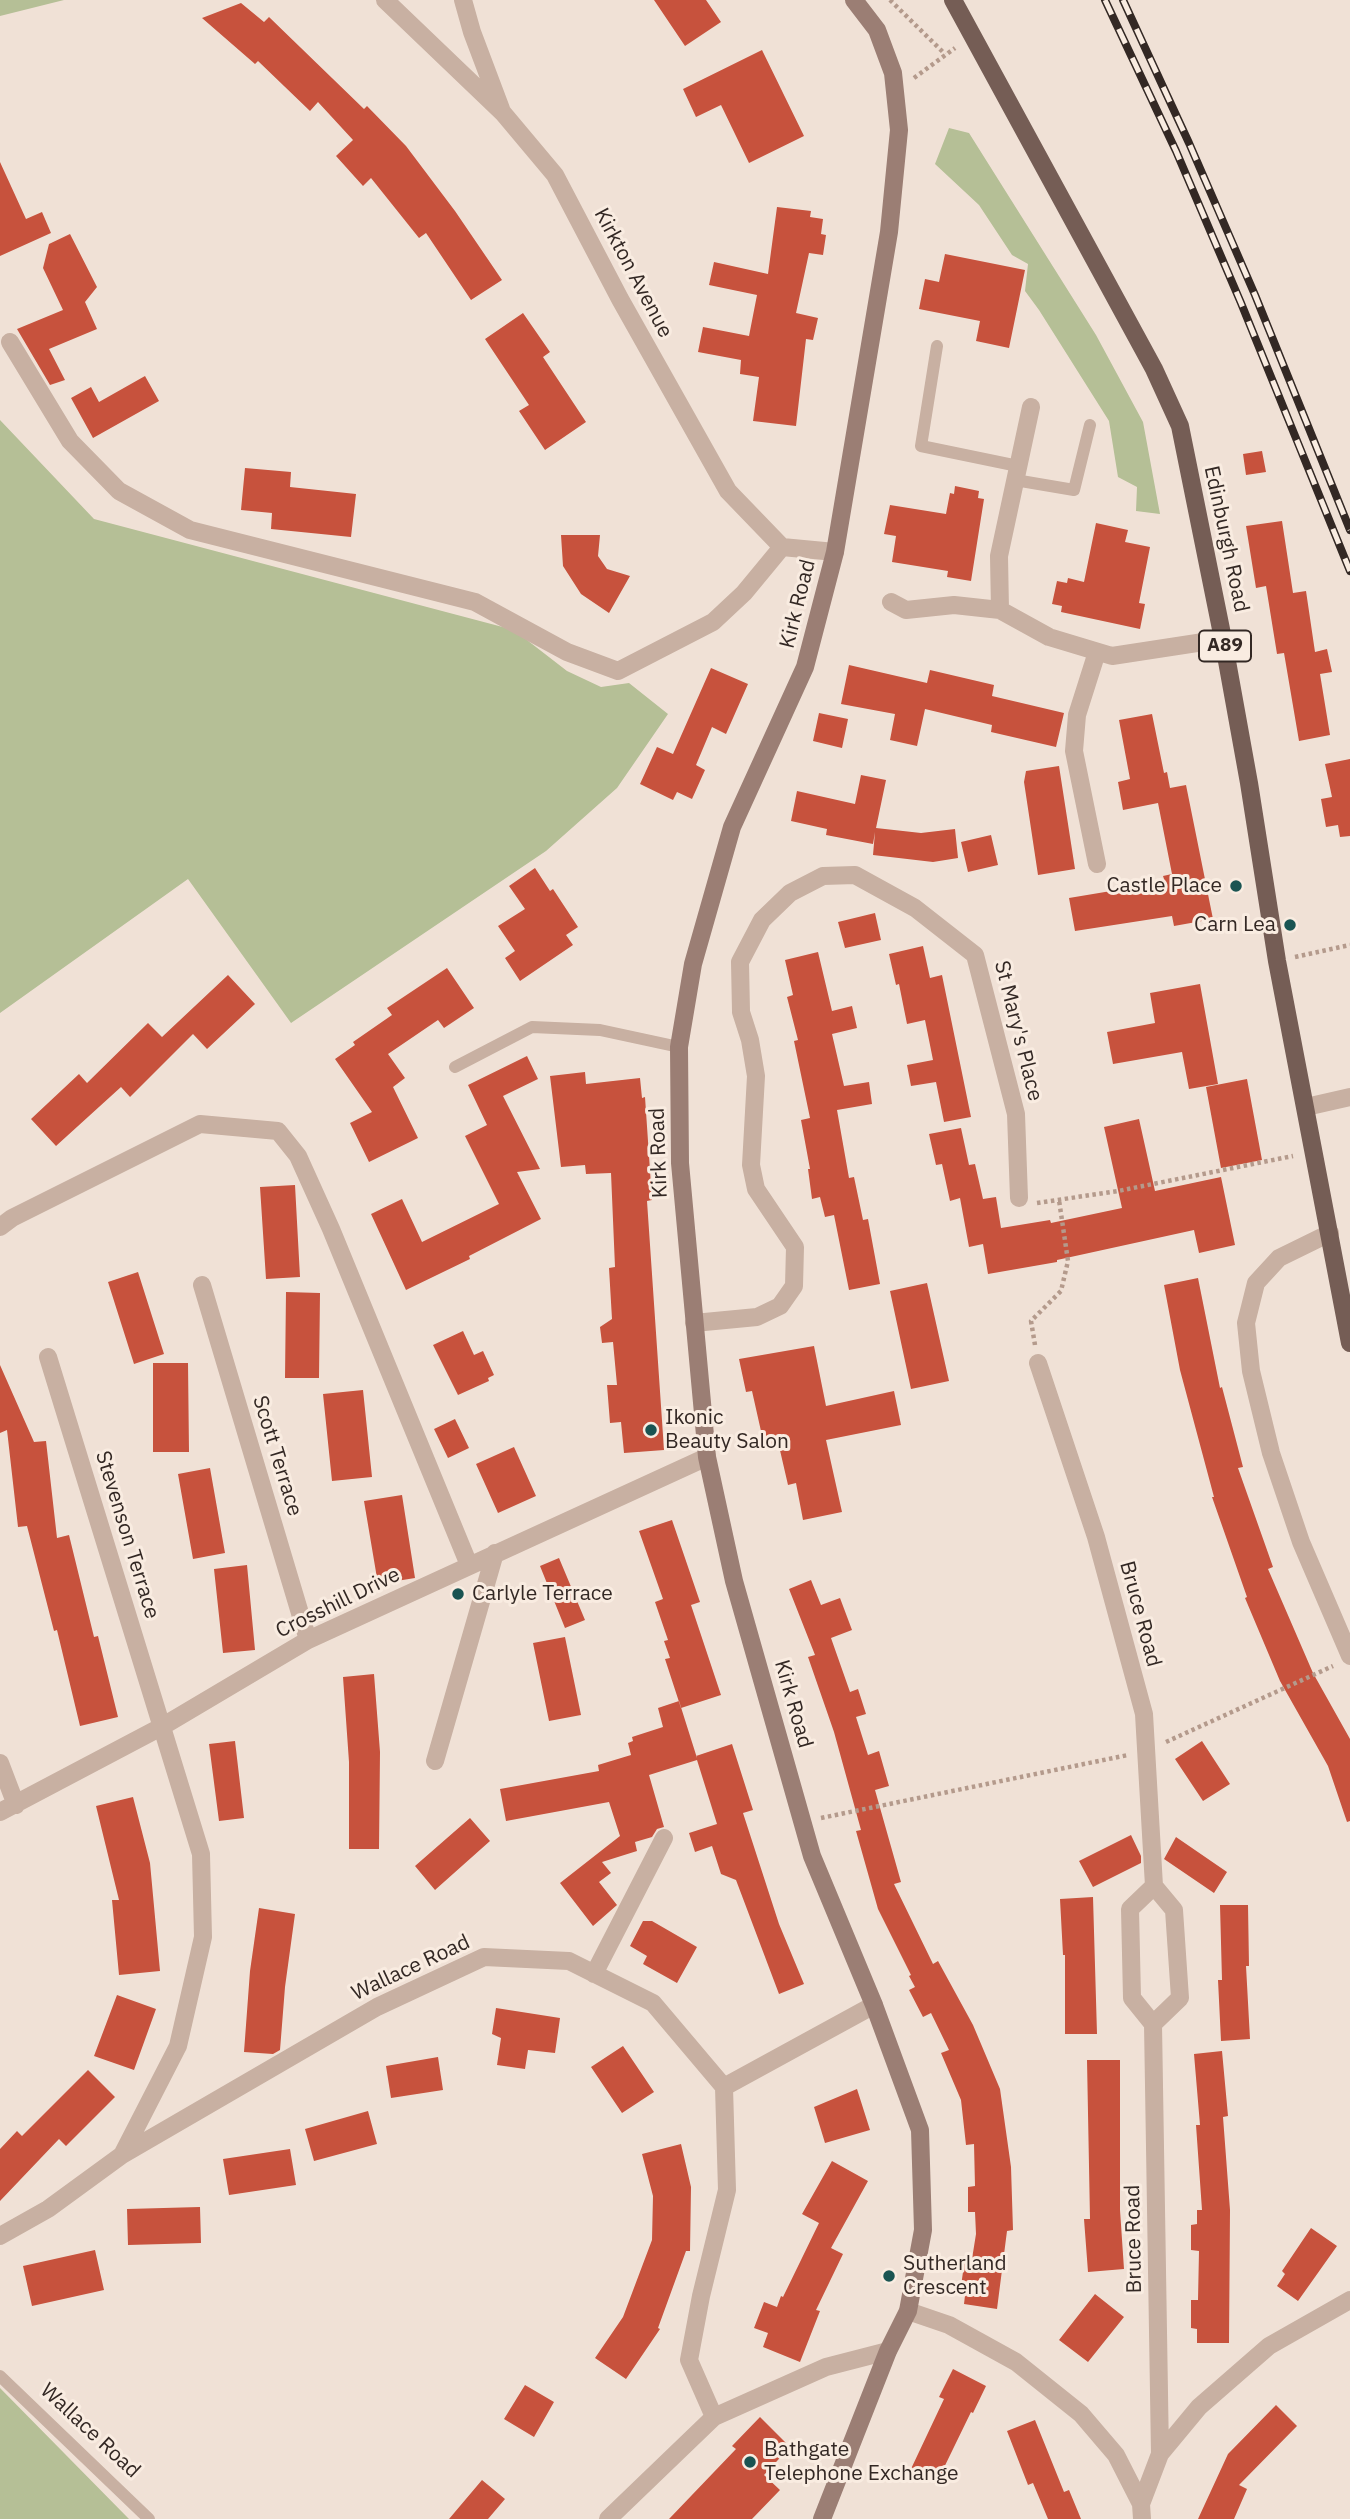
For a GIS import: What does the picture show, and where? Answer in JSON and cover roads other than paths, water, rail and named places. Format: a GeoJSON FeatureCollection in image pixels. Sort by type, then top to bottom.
{"type":"FeatureCollection","features":[{"type":"Feature","properties":{"kind":"main road","name":"Kirk Road"},"geometry":{"type":"LineString","coordinates":[[822,2519],[888,2351],[908,2311],[923,2230],[920,2130],[874,2005],[812,1856],[734,1581],[707,1457],[680,1163],[679,1048],[693,964],[732,827],[805,667],[835,552],[889,232],[899,130],[893,73],[877,30],[854,0]]}},
{"type":"Feature","properties":{"kind":"main road","name":"Edinburgh Road"},"geometry":{"type":"LineString","coordinates":[[953,0],[1154,369],[1180,426],[1223,639],[1277,961],[1350,1343]]}},
{"type":"Feature","properties":{"kind":"street","name":"Kirkton Avenue"},"geometry":{"type":"LineString","coordinates":[[385,0],[503,113],[555,174],[620,299],[728,491],[782,547]]}},
{"type":"Feature","properties":{"kind":"street"},"geometry":{"type":"LineString","coordinates":[[463,0],[472,32],[503,113]]}},
{"type":"Feature","properties":{"kind":"street"},"geometry":{"type":"LineString","coordinates":[[10,342],[70,441],[119,491],[190,530],[475,602],[567,652],[618,671],[713,622],[744,593],[782,547],[835,552]]}},
{"type":"Feature","properties":{"kind":"street"},"geometry":{"type":"LineString","coordinates":[[1000,610],[999,556],[1031,407]]}},
{"type":"Feature","properties":{"kind":"street"},"geometry":{"type":"LineString","coordinates":[[891,602],[906,610],[954,605],[1000,610],[1049,637],[1112,656],[1223,639]]}},
{"type":"Feature","properties":{"kind":"street"},"geometry":{"type":"LineString","coordinates":[[1097,652],[1077,715],[1074,751],[1097,864]]}},
{"type":"Feature","properties":{"kind":"street","name":"St Mary's Place"},"geometry":{"type":"LineString","coordinates":[[694,1323],[757,1317],[780,1306],[794,1286],[795,1247],[756,1189],[751,1165],[756,1076],[750,1040],[741,1013],[740,962],[762,920],[790,893],[823,876],[855,875],[915,908],[975,955],[1016,1114],[1019,1198]]}},
{"type":"Feature","properties":{"kind":"street"},"geometry":{"type":"LineString","coordinates":[[1306,1107],[1350,1097]]}},
{"type":"Feature","properties":{"kind":"street"},"geometry":{"type":"LineString","coordinates":[[0,1227],[12,1218],[200,1124],[278,1131],[298,1156],[331,1229],[469,1565]]}},
{"type":"Feature","properties":{"kind":"street"},"geometry":{"type":"LineString","coordinates":[[1330,1233],[1279,1258],[1256,1283],[1245,1323],[1251,1371],[1271,1453],[1344,1660]]}},
{"type":"Feature","properties":{"kind":"street","name":"Scott Terrace"},"geometry":{"type":"LineString","coordinates":[[202,1285],[308,1640]]}},
{"type":"Feature","properties":{"kind":"street","name":"Stevenson Terrace"},"geometry":{"type":"LineString","coordinates":[[48,1357],[201,1854],[203,1937],[178,2046],[122,2155]]}},
{"type":"Feature","properties":{"kind":"street","name":"Bruce Road"},"geometry":{"type":"LineString","coordinates":[[1038,1363],[1096,1537],[1144,1714],[1154,1886]]}},
{"type":"Feature","properties":{"kind":"street","name":"Crosshill Drive"},"geometry":{"type":"LineString","coordinates":[[8,1808],[163,1726],[308,1640],[707,1457]]}},
{"type":"Feature","properties":{"kind":"street"},"geometry":{"type":"LineString","coordinates":[[435,1761],[495,1553]]}},
{"type":"Feature","properties":{"kind":"street"},"geometry":{"type":"LineString","coordinates":[[0,1763],[8,1808]]}},
{"type":"Feature","properties":{"kind":"street"},"geometry":{"type":"LineString","coordinates":[[594,1974],[664,1838]]}},
{"type":"Feature","properties":{"kind":"street"},"geometry":{"type":"LineString","coordinates":[[1154,1886],[1174,1910],[1180,1998],[1153,2024],[1132,1998],[1130,1909],[1154,1886]]}},
{"type":"Feature","properties":{"kind":"street","name":"Wallace Road"},"geometry":{"type":"LineString","coordinates":[[0,2236],[48,2209],[122,2155],[377,2007],[484,1957],[569,1961],[653,2003],[724,2087]]}},
{"type":"Feature","properties":{"kind":"street"},"geometry":{"type":"LineString","coordinates":[[714,2417],[689,2360],[727,2190],[724,2087],[874,2005]]}},
{"type":"Feature","properties":{"kind":"street","name":"Bruce Road"},"geometry":{"type":"LineString","coordinates":[[1153,2024],[1160,2454]]}},
{"type":"Feature","properties":{"kind":"street"},"geometry":{"type":"LineString","coordinates":[[1141,2511],[1160,2454],[1199,2407],[1269,2346],[1350,2300]]}},
{"type":"Feature","properties":{"kind":"street"},"geometry":{"type":"LineString","coordinates":[[908,2311],[949,2325],[1016,2362],[1081,2414],[1116,2455],[1141,2511]]}},
{"type":"Feature","properties":{"kind":"street"},"geometry":{"type":"LineString","coordinates":[[608,2519],[714,2417],[826,2367],[888,2351]]}},
{"type":"Feature","properties":{"kind":"lane"},"geometry":{"type":"LineString","coordinates":[[937,346],[921,446],[1074,490],[1090,425]]}},
{"type":"Feature","properties":{"kind":"lane"},"geometry":{"type":"LineString","coordinates":[[455,1067],[532,1027],[600,1030],[679,1048]]}},
{"type":"Feature","properties":{"kind":"lane","name":"Wallace Road"},"geometry":{"type":"LineString","coordinates":[[0,2376],[149,2519]]}},
{"type":"Feature","properties":{"kind":"railway"},"geometry":{"type":"LineString","coordinates":[[1105,0],[1176,151],[1350,571]]}},
{"type":"Feature","properties":{"kind":"railway"},"geometry":{"type":"LineString","coordinates":[[1123,0],[1255,295],[1350,530]]}},
{"type":"Feature","properties":{"kind":"place","name":"Castle Place"},"geometry":{"type":"Point","coordinates":[1236,886]}},
{"type":"Feature","properties":{"kind":"place","name":"Carn Lea"},"geometry":{"type":"Point","coordinates":[1290,925]}},
{"type":"Feature","properties":{"kind":"place","name":"Ikonic Beauty Salon"},"geometry":{"type":"Point","coordinates":[651,1430]}},
{"type":"Feature","properties":{"kind":"place","name":"Carlyle Terrace"},"geometry":{"type":"Point","coordinates":[458,1594]}},
{"type":"Feature","properties":{"kind":"place","name":"Sutherland Crescent"},"geometry":{"type":"Point","coordinates":[889,2276]}},
{"type":"Feature","properties":{"kind":"place","name":"Bathgate Telephone Exchange"},"geometry":{"type":"Point","coordinates":[750,2462]}}]}
